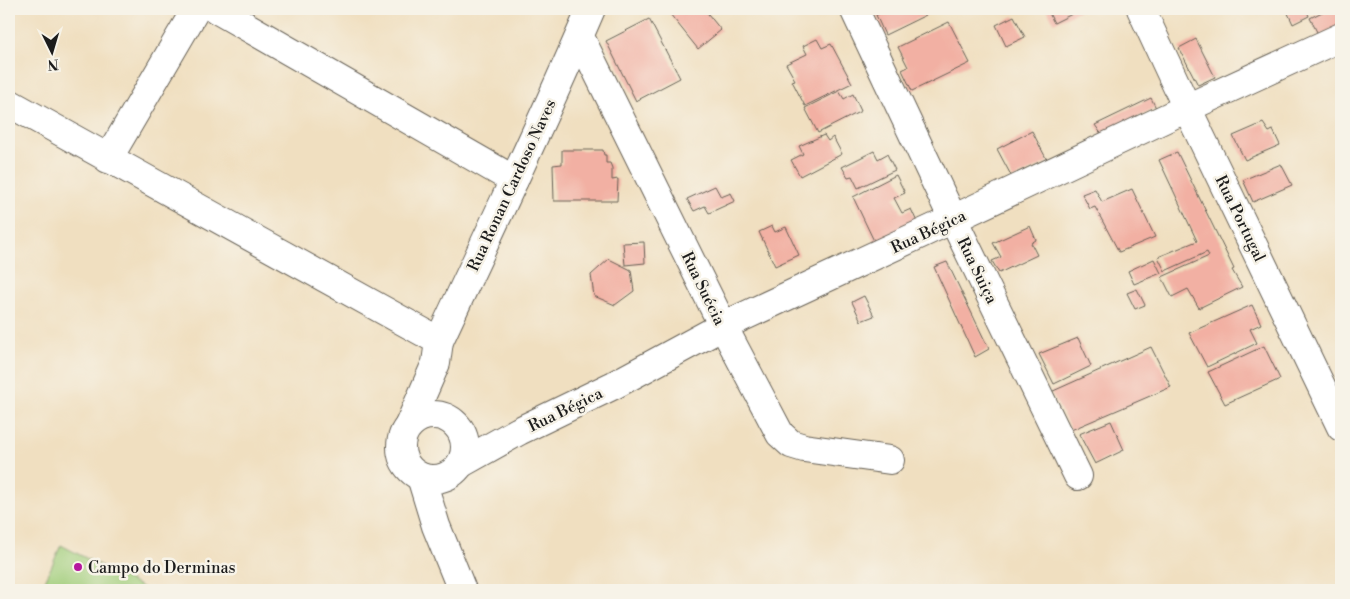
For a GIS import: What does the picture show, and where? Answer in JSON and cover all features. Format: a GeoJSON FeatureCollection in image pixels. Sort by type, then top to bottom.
{"type":"FeatureCollection","features":[{"type":"Feature","properties":{"kind":"street"},"geometry":{"type":"LineString","coordinates":[[108,159],[196,9]]}},
{"type":"Feature","properties":{"kind":"street"},"geometry":{"type":"LineString","coordinates":[[216,9],[514,180]]}},
{"type":"Feature","properties":{"kind":"street","name":"Rua Ronan Cardoso Naves"},"geometry":{"type":"LineString","coordinates":[[409,425],[437,352],[580,37],[589,9]]}},
{"type":"Feature","properties":{"kind":"street","name":"Rua Suiça"},"geometry":{"type":"LineString","coordinates":[[854,9],[953,219],[1078,476]]}},
{"type":"Feature","properties":{"kind":"street","name":"Rua Portugal"},"geometry":{"type":"LineString","coordinates":[[1141,9],[1341,427]]}},
{"type":"Feature","properties":{"kind":"street","name":"Rua Suécia"},"geometry":{"type":"LineString","coordinates":[[580,37],[723,326],[780,434],[791,444],[804,448],[890,460]]}},
{"type":"Feature","properties":{"kind":"street","name":"Rua Bégica"},"geometry":{"type":"LineString","coordinates":[[456,468],[519,432],[614,385],[723,326],[1341,37]]}},
{"type":"Feature","properties":{"kind":"street"},"geometry":{"type":"LineString","coordinates":[[9,103],[437,352],[457,427],[466,448],[456,468],[436,526]]}},
{"type":"Feature","properties":{"kind":"street"},"geometry":{"type":"LineString","coordinates":[[456,468],[436,479],[421,477],[408,468],[401,454],[402,439],[409,425],[422,416],[438,415],[457,427]]}},
{"type":"Feature","properties":{"kind":"street","name":"Rua Bégica"},"geometry":{"type":"LineString","coordinates":[[457,427],[519,432]]}},
{"type":"Feature","properties":{"kind":"street"},"geometry":{"type":"LineString","coordinates":[[421,477],[436,526],[462,590]]}},
{"type":"Feature","properties":{"kind":"green space","name":"Campo do Derminas"},"geometry":{"type":"Polygon","coordinates":[[[61,545],[147,590],[41,590],[61,545]]]}},
{"type":"Feature","properties":{"kind":"building"},"geometry":{"type":"Polygon","coordinates":[[[666,9],[704,9],[721,30],[698,49],[666,9]]]}},
{"type":"Feature","properties":{"kind":"building"},"geometry":{"type":"Polygon","coordinates":[[[884,9],[923,9],[926,15],[885,35],[876,15],[885,11],[884,9]]]}},
{"type":"Feature","properties":{"kind":"building"},"geometry":{"type":"Polygon","coordinates":[[[1047,9],[1082,9],[1054,23],[1047,9]]]}},
{"type":"Feature","properties":{"kind":"building"},"geometry":{"type":"Polygon","coordinates":[[[1286,9],[1306,9],[1309,16],[1293,24],[1286,9]]]}},
{"type":"Feature","properties":{"kind":"building"},"geometry":{"type":"Polygon","coordinates":[[[1328,9],[1335,9],[1341,25],[1319,36],[1310,18],[1328,9]]]}},
{"type":"Feature","properties":{"kind":"building"},"geometry":{"type":"Polygon","coordinates":[[[1014,16],[1025,37],[1006,46],[996,25],[1014,16]]]}},
{"type":"Feature","properties":{"kind":"building"},"geometry":{"type":"Polygon","coordinates":[[[649,19],[680,78],[636,101],[606,41],[649,19]]]}},
{"type":"Feature","properties":{"kind":"building"},"geometry":{"type":"Polygon","coordinates":[[[949,22],[970,63],[912,91],[902,70],[908,67],[898,47],[949,22]]]}},
{"type":"Feature","properties":{"kind":"building"},"geometry":{"type":"Polygon","coordinates":[[[817,39],[822,48],[831,44],[852,83],[805,106],[792,81],[795,80],[786,64],[807,54],[803,46],[817,39]]]}},
{"type":"Feature","properties":{"kind":"building"},"geometry":{"type":"Polygon","coordinates":[[[1196,39],[1215,77],[1198,85],[1179,48],[1196,39]]]}},
{"type":"Feature","properties":{"kind":"building"},"geometry":{"type":"Polygon","coordinates":[[[839,91],[844,99],[853,94],[861,111],[818,133],[805,108],[839,91]]]}},
{"type":"Feature","properties":{"kind":"building"},"geometry":{"type":"Polygon","coordinates":[[[1151,98],[1156,108],[1102,135],[1095,125],[1151,98]]]}},
{"type":"Feature","properties":{"kind":"building"},"geometry":{"type":"Polygon","coordinates":[[[1263,123],[1269,132],[1273,130],[1280,145],[1245,160],[1233,136],[1263,123]]]}},
{"type":"Feature","properties":{"kind":"building"},"geometry":{"type":"Polygon","coordinates":[[[1032,131],[1048,162],[1013,179],[997,149],[1032,131]]]}},
{"type":"Feature","properties":{"kind":"building"},"geometry":{"type":"Polygon","coordinates":[[[824,135],[828,141],[833,137],[842,154],[800,176],[791,160],[803,154],[799,146],[824,135]]]}},
{"type":"Feature","properties":{"kind":"building"},"geometry":{"type":"Polygon","coordinates":[[[562,150],[603,150],[604,155],[606,155],[606,163],[610,163],[612,168],[612,180],[618,179],[617,201],[554,201],[553,165],[562,164],[562,150]]]}},
{"type":"Feature","properties":{"kind":"building"},"geometry":{"type":"Polygon","coordinates":[[[874,151],[878,159],[887,154],[895,170],[858,188],[852,176],[848,177],[842,167],[874,151]]]}},
{"type":"Feature","properties":{"kind":"building"},"geometry":{"type":"Polygon","coordinates":[[[1177,152],[1234,269],[1232,270],[1242,287],[1199,308],[1188,289],[1172,297],[1162,277],[1209,256],[1207,252],[1165,271],[1158,257],[1197,241],[1159,160],[1177,152]]]}},
{"type":"Feature","properties":{"kind":"building"},"geometry":{"type":"Polygon","coordinates":[[[1281,164],[1292,185],[1253,202],[1243,180],[1281,164]]]}},
{"type":"Feature","properties":{"kind":"building"},"geometry":{"type":"Polygon","coordinates":[[[896,175],[905,193],[894,198],[902,213],[911,209],[918,224],[875,243],[853,197],[896,175]]]}},
{"type":"Feature","properties":{"kind":"building"},"geometry":{"type":"Polygon","coordinates":[[[715,186],[721,197],[731,193],[735,201],[709,213],[705,206],[694,211],[687,199],[715,186]]]}},
{"type":"Feature","properties":{"kind":"building"},"geometry":{"type":"Polygon","coordinates":[[[1095,189],[1102,202],[1132,189],[1155,237],[1119,252],[1095,207],[1090,209],[1082,194],[1095,189]]]}},
{"type":"Feature","properties":{"kind":"building"},"geometry":{"type":"Polygon","coordinates":[[[772,226],[775,232],[786,227],[799,255],[775,266],[759,232],[772,226]]]}},
{"type":"Feature","properties":{"kind":"building"},"geometry":{"type":"Polygon","coordinates":[[[1030,226],[1036,240],[1031,243],[1037,255],[999,273],[992,261],[1001,257],[993,243],[1030,226]]]}},
{"type":"Feature","properties":{"kind":"building"},"geometry":{"type":"Polygon","coordinates":[[[644,242],[645,263],[625,265],[623,243],[644,242]]]}},
{"type":"Feature","properties":{"kind":"building"},"geometry":{"type":"Polygon","coordinates":[[[609,259],[631,270],[634,291],[615,305],[594,296],[591,275],[609,259]]]}},
{"type":"Feature","properties":{"kind":"building"},"geometry":{"type":"Polygon","coordinates":[[[1154,259],[1161,273],[1134,284],[1128,271],[1154,259]]]}},
{"type":"Feature","properties":{"kind":"building"},"geometry":{"type":"Polygon","coordinates":[[[947,262],[989,349],[975,357],[934,267],[947,262]]]}},
{"type":"Feature","properties":{"kind":"building"},"geometry":{"type":"Polygon","coordinates":[[[1137,289],[1145,305],[1135,309],[1127,293],[1137,289]]]}},
{"type":"Feature","properties":{"kind":"building"},"geometry":{"type":"Polygon","coordinates":[[[864,296],[874,316],[861,321],[852,302],[864,296]]]}},
{"type":"Feature","properties":{"kind":"building"},"geometry":{"type":"Polygon","coordinates":[[[1252,305],[1261,324],[1250,329],[1257,343],[1207,367],[1189,333],[1252,305]]]}},
{"type":"Feature","properties":{"kind":"building"},"geometry":{"type":"Polygon","coordinates":[[[1078,338],[1091,366],[1054,384],[1039,354],[1078,338]]]}},
{"type":"Feature","properties":{"kind":"building"},"geometry":{"type":"Polygon","coordinates":[[[1264,346],[1280,379],[1225,404],[1208,372],[1264,346]]]}},
{"type":"Feature","properties":{"kind":"building"},"geometry":{"type":"Polygon","coordinates":[[[1151,347],[1171,387],[1071,430],[1051,392],[1151,347]]]}},
{"type":"Feature","properties":{"kind":"building"},"geometry":{"type":"Polygon","coordinates":[[[1111,421],[1124,450],[1095,464],[1079,434],[1111,421]]]}},
{"type":"Feature","properties":{"kind":"place","name":"Campo do Derminas"},"geometry":{"type":"Point","coordinates":[78,567]}}]}
